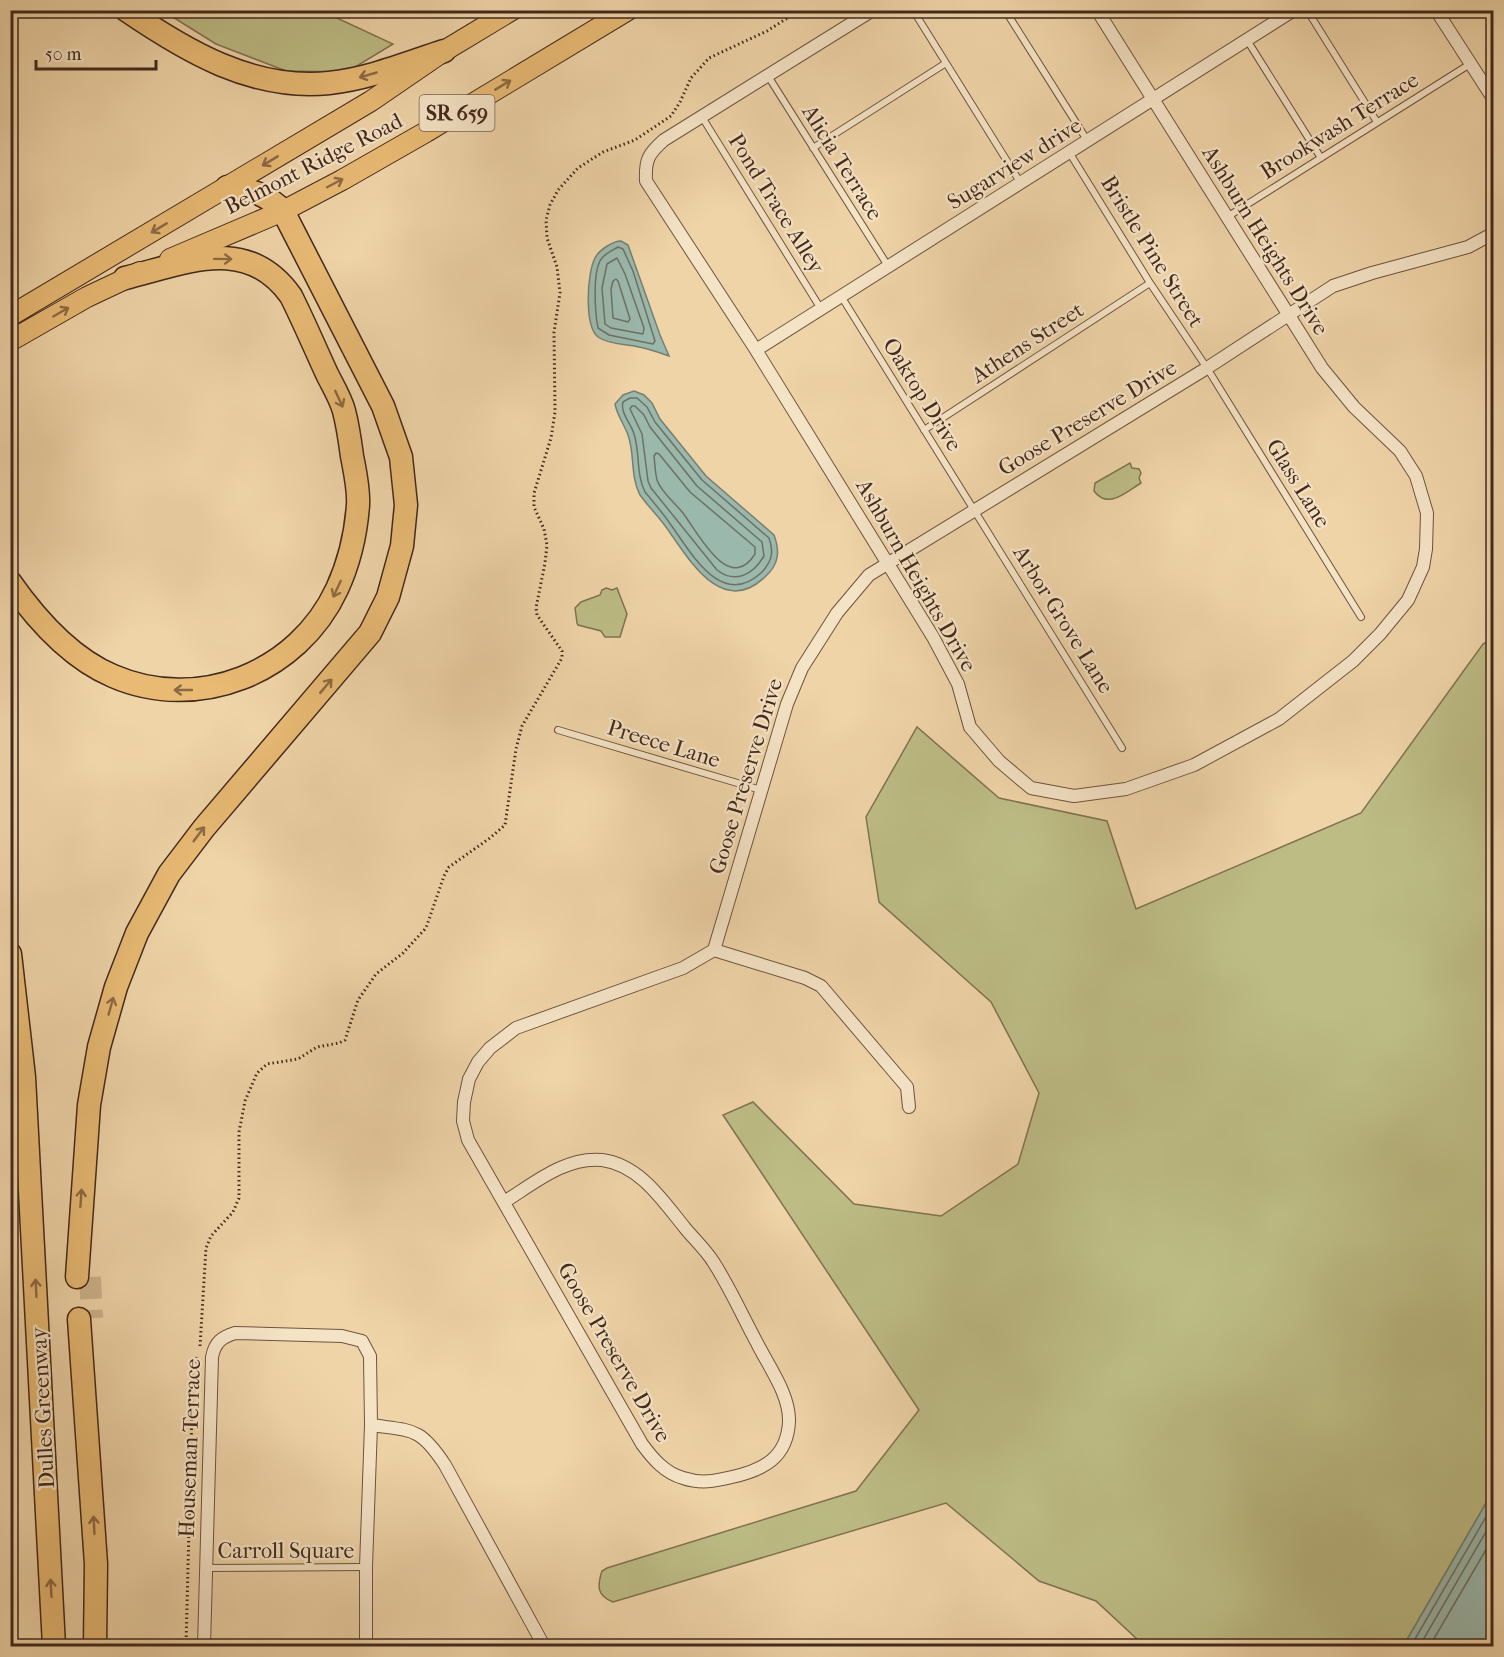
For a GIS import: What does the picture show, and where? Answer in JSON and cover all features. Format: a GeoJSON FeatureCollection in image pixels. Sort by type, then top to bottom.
{"type":"FeatureCollection","features":[{"type":"Feature","properties":{"kind":"highway"},"geometry":{"type":"LineString","coordinates":[[126,10],[158,32],[218,65],[248,75],[280,81],[306,84],[351,80],[444,51]]}},
{"type":"Feature","properties":{"kind":"highway"},"geometry":{"type":"LineString","coordinates":[[83,1277],[80,1227],[89,1106],[99,1047],[116,987],[137,933],[169,874],[204,828],[370,633],[388,597],[402,546],[406,505],[401,457],[383,406],[283,211],[273,200],[261,194],[248,189],[227,187]]}},
{"type":"Feature","properties":{"kind":"highway"},"geometry":{"type":"LineString","coordinates":[[10,582],[55,635],[78,656],[101,671],[141,686],[168,690],[196,690],[237,681],[262,670],[286,654],[306,635],[325,609],[348,563],[358,504],[356,477],[344,410],[301,316],[283,284],[260,266],[244,260],[223,258],[204,259],[125,278]]}},
{"type":"Feature","properties":{"kind":"highway","name":"Dulles Greenway"},"geometry":{"type":"LineString","coordinates":[[10,954],[24,1077],[54,1647]]}},
{"type":"Feature","properties":{"kind":"highway"},"geometry":{"type":"LineString","coordinates":[[86,1319],[83,1363],[96,1564],[95,1647]]}},
{"type":"Feature","properties":{"kind":"main road","name":"Belmont Ridge Road"},"geometry":{"type":"LineString","coordinates":[[10,316],[370,100],[512,10]]}},
{"type":"Feature","properties":{"kind":"main road","name":"Belmont Ridge Road"},"geometry":{"type":"LineString","coordinates":[[10,341],[125,278],[283,211],[426,132],[628,10]]}},
{"type":"Feature","properties":{"kind":"street","name":"Ashburn Heights Drive"},"geometry":{"type":"LineString","coordinates":[[873,10],[664,140],[645,164],[646,181],[756,350],[933,637],[958,684],[970,727],[999,761],[1031,788],[1074,796],[1126,789],[1194,765],[1279,719],[1353,661],[1380,634],[1408,600],[1423,567],[1427,530],[1424,497],[1416,476],[1400,451],[1354,407],[1322,368],[1097,10]]}},
{"type":"Feature","properties":{"kind":"street","name":"Sugarview drive"},"geometry":{"type":"LineString","coordinates":[[756,350],[1294,10]]}},
{"type":"Feature","properties":{"kind":"street"},"geometry":{"type":"LineString","coordinates":[[1436,10],[1494,100]]}},
{"type":"Feature","properties":{"kind":"street","name":"Goose Preserve Drive"},"geometry":{"type":"LineString","coordinates":[[504,1202],[569,1164],[586,1160],[604,1160],[623,1166],[645,1182],[714,1262],[789,1409],[787,1434],[777,1455],[766,1466],[751,1473],[709,1482],[682,1478],[668,1471],[653,1458],[637,1434],[468,1140],[463,1121],[464,1102],[469,1079],[478,1062],[490,1048],[516,1028],[684,968],[714,950],[787,704],[802,668],[837,613],[869,575],[1207,368],[1333,286],[1468,247],[1494,233]]}},
{"type":"Feature","properties":{"kind":"street"},"geometry":{"type":"LineString","coordinates":[[714,950],[805,978],[821,986],[907,1087],[909,1107]]}},
{"type":"Feature","properties":{"kind":"street","name":"Houseman Terrace"},"geometry":{"type":"LineString","coordinates":[[204,1647],[212,1357],[213,1348],[222,1338],[236,1333],[342,1336],[362,1341],[370,1356],[371,1425],[366,1567],[366,1647]]}},
{"type":"Feature","properties":{"kind":"street"},"geometry":{"type":"LineString","coordinates":[[371,1425],[412,1431],[431,1443],[544,1647]]}},
{"type":"Feature","properties":{"kind":"lane"},"geometry":{"type":"LineString","coordinates":[[914,10],[1020,183]]}},
{"type":"Feature","properties":{"kind":"lane"},"geometry":{"type":"LineString","coordinates":[[1005,10],[1087,141]]}},
{"type":"Feature","properties":{"kind":"lane"},"geometry":{"type":"LineString","coordinates":[[1307,10],[1377,122]]}},
{"type":"Feature","properties":{"kind":"lane"},"geometry":{"type":"LineString","coordinates":[[1247,40],[1321,158]]}},
{"type":"Feature","properties":{"kind":"lane"},"geometry":{"type":"LineString","coordinates":[[813,148],[946,63]]}},
{"type":"Feature","properties":{"kind":"lane","name":"Brookwash Terrace"},"geometry":{"type":"LineString","coordinates":[[1226,217],[1470,64]]}},
{"type":"Feature","properties":{"kind":"lane","name":"Alicia Terrace"},"geometry":{"type":"LineString","coordinates":[[768,76],[888,267]]}},
{"type":"Feature","properties":{"kind":"lane","name":"Pond Trace Alley"},"geometry":{"type":"LineString","coordinates":[[702,117],[821,309]]}},
{"type":"Feature","properties":{"kind":"lane","name":"Bristle Pine Street"},"geometry":{"type":"LineString","coordinates":[[1069,152],[1150,283],[1207,368]]}},
{"type":"Feature","properties":{"kind":"lane","name":"Athens Street"},"geometry":{"type":"LineString","coordinates":[[924,430],[1150,283]]}},
{"type":"Feature","properties":{"kind":"lane","name":"Oaktop Drive"},"geometry":{"type":"LineString","coordinates":[[841,297],[974,510]]}},
{"type":"Feature","properties":{"kind":"lane","name":"Glass Lane"},"geometry":{"type":"LineString","coordinates":[[1207,368],[1361,617]]}},
{"type":"Feature","properties":{"kind":"lane","name":"Arbor Grove Lane"},"geometry":{"type":"LineString","coordinates":[[974,510],[1122,748]]}},
{"type":"Feature","properties":{"kind":"lane","name":"Preece Lane"},"geometry":{"type":"LineString","coordinates":[[558,730],[761,790]]}},
{"type":"Feature","properties":{"kind":"lane","name":"Carroll Square"},"geometry":{"type":"LineString","coordinates":[[206,1568],[366,1567]]}},
{"type":"Feature","properties":{"kind":"path"},"geometry":{"type":"LineString","coordinates":[[186,1647],[193,1370],[199,1352],[206,1248],[211,1236],[233,1212],[239,1198],[239,1132],[245,1101],[257,1073],[267,1064],[298,1059],[317,1047],[345,1040],[358,1000],[376,974],[403,953],[426,928],[449,867],[505,825],[516,749],[522,726],[562,658],[562,651],[537,615],[536,608],[547,545],[544,529],[534,507],[534,493],[554,421],[554,332],[560,293],[557,267],[547,238],[546,220],[550,205],[558,190],[578,168],[603,152],[635,140],[671,116],[691,78],[710,58],[767,32],[801,10]]}},
{"type":"Feature","properties":{"kind":"shaded area"},"geometry":{"type":"Polygon","coordinates":[[[163,11],[322,11],[393,44],[347,72],[286,71],[216,44],[163,11]]]}},
{"type":"Feature","properties":{"kind":"shaded area"},"geometry":{"type":"Polygon","coordinates":[[[1130,463],[1132,468],[1139,469],[1141,483],[1117,498],[1105,499],[1094,491],[1095,483],[1130,463]]]}},
{"type":"Feature","properties":{"kind":"shaded area"},"geometry":{"type":"Polygon","coordinates":[[[606,588],[612,590],[617,588],[627,614],[620,637],[605,637],[601,631],[577,623],[575,608],[581,602],[600,595],[606,588]]]}},
{"type":"Feature","properties":{"kind":"shaded area"},"geometry":{"type":"Polygon","coordinates":[[[1493,638],[1493,1491],[1408,1638],[1409,1646],[1142,1646],[1096,1601],[1039,1581],[946,1503],[613,1602],[604,1597],[601,1594],[599,1581],[602,1571],[607,1568],[856,1491],[919,1410],[723,1115],[753,1102],[854,1204],[941,1216],[1018,1164],[1039,1093],[991,1002],[879,902],[866,817],[917,727],[999,798],[1107,821],[1136,909],[1361,813],[1483,644],[1493,638]]]}},
{"type":"Feature","properties":{"kind":"water"},"geometry":{"type":"Polygon","coordinates":[[[621,241],[628,245],[669,356],[606,341],[598,337],[590,322],[588,299],[592,265],[603,249],[621,241]]]}},
{"type":"Feature","properties":{"kind":"water"},"geometry":{"type":"Polygon","coordinates":[[[634,391],[644,395],[652,403],[660,419],[706,476],[774,535],[778,552],[774,567],[750,588],[735,591],[721,588],[708,580],[696,568],[640,495],[635,480],[630,442],[615,404],[623,395],[634,391]]]}},
{"type":"Feature","properties":{"kind":"water"},"geometry":{"type":"Polygon","coordinates":[[[1493,1491],[1493,1646],[1409,1646],[1408,1638],[1493,1491]]]}},
{"type":"Feature","properties":{"kind":"tunnel"},"geometry":{"type":"LineString","coordinates":[[90,1277],[92,1318]]}}]}
